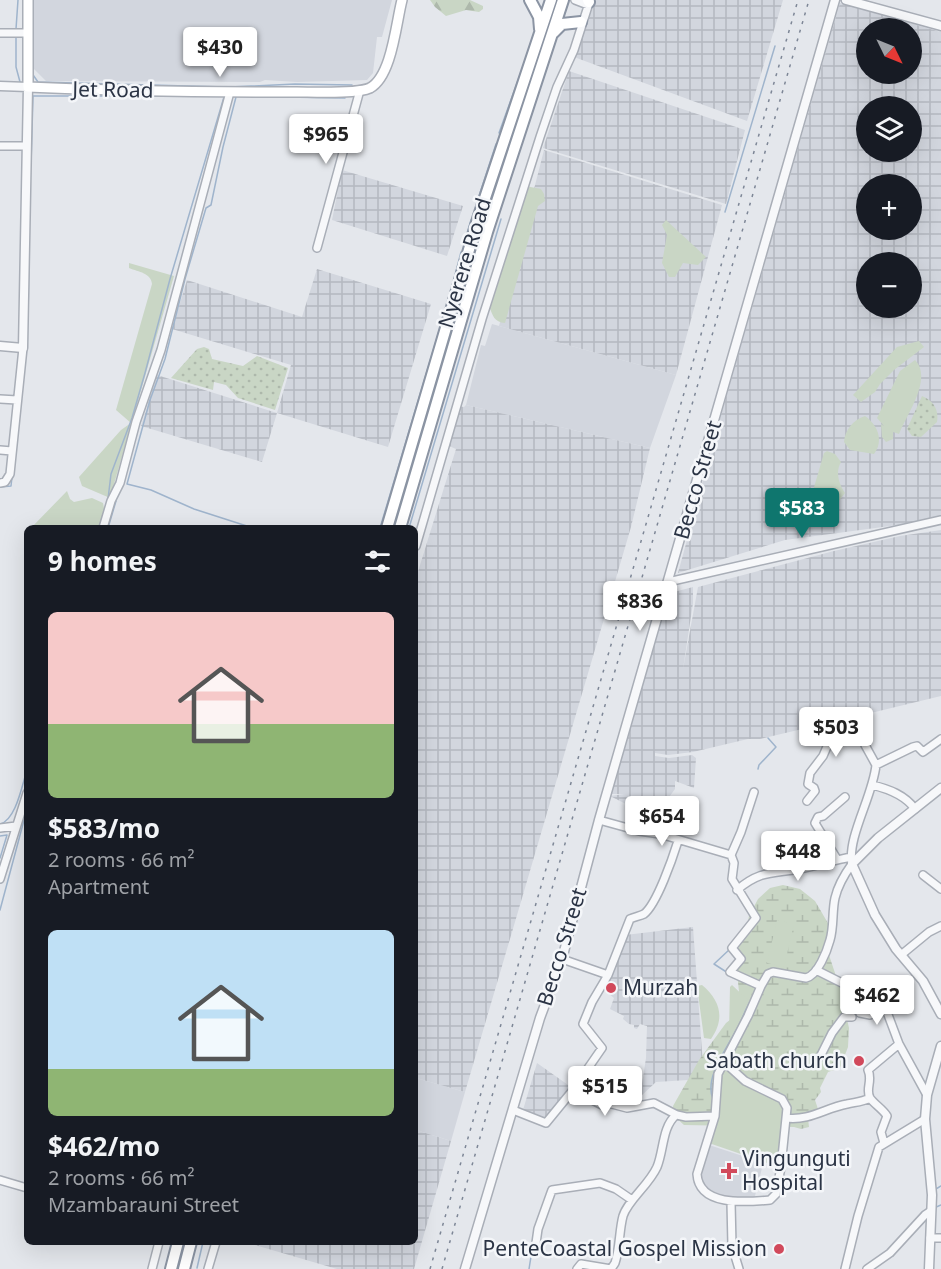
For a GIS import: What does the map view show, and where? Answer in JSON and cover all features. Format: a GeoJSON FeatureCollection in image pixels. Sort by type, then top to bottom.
{"type":"FeatureCollection","features":[{"type":"Feature","properties":{"kind":"highway"},"geometry":{"type":"LineString","coordinates":[[530,0],[539,17],[539,35]]}},
{"type":"Feature","properties":{"kind":"highway","name":"Nyerere Road"},"geometry":{"type":"LineString","coordinates":[[388,525],[478,219],[549,0]]}},
{"type":"Feature","properties":{"kind":"highway","name":"Nyerere Road"},"geometry":{"type":"LineString","coordinates":[[401,525],[487,232],[564,4]]}},
{"type":"Feature","properties":{"kind":"highway"},"geometry":{"type":"LineString","coordinates":[[552,35],[562,24],[582,22]]}},
{"type":"Feature","properties":{"kind":"highway"},"geometry":{"type":"LineString","coordinates":[[171,1269],[177,1245]]}},
{"type":"Feature","properties":{"kind":"highway"},"geometry":{"type":"LineString","coordinates":[[184,1269],[190,1245]]}},
{"type":"Feature","properties":{"kind":"main road"},"geometry":{"type":"LineString","coordinates":[[28,0],[28,87]]}},
{"type":"Feature","properties":{"kind":"main road"},"geometry":{"type":"LineString","coordinates":[[360,90],[369,88],[383,75],[402,0]]}},
{"type":"Feature","properties":{"kind":"main road"},"geometry":{"type":"LineString","coordinates":[[394,36],[407,0]]}},
{"type":"Feature","properties":{"kind":"main road"},"geometry":{"type":"LineString","coordinates":[[549,0],[564,4]]}},
{"type":"Feature","properties":{"kind":"main road","name":"Jet Road"},"geometry":{"type":"LineString","coordinates":[[28,87],[230,92],[360,90]]}},
{"type":"Feature","properties":{"kind":"street"},"geometry":{"type":"LineString","coordinates":[[418,539],[486,307],[540,137],[557,87],[574,50],[589,2],[575,0]]}},
{"type":"Feature","properties":{"kind":"street","name":"Becco Street"},"geometry":{"type":"LineString","coordinates":[[465,1269],[540,1018],[562,959],[598,820],[835,0]]}},
{"type":"Feature","properties":{"kind":"street"},"geometry":{"type":"LineString","coordinates":[[846,0],[941,26]]}},
{"type":"Feature","properties":{"kind":"street"},"geometry":{"type":"LineString","coordinates":[[0,33],[27,33]]}},
{"type":"Feature","properties":{"kind":"street"},"geometry":{"type":"LineString","coordinates":[[0,86],[28,87],[22,348],[9,478],[0,483]]}},
{"type":"Feature","properties":{"kind":"street"},"geometry":{"type":"LineString","coordinates":[[317,248],[360,90]]}},
{"type":"Feature","properties":{"kind":"street"},"geometry":{"type":"LineString","coordinates":[[105,525],[111,501],[120,483],[136,422],[160,350],[230,92]]}},
{"type":"Feature","properties":{"kind":"street"},"geometry":{"type":"LineString","coordinates":[[0,146],[26,146]]}},
{"type":"Feature","properties":{"kind":"street"},"geometry":{"type":"LineString","coordinates":[[0,346],[22,348]]}},
{"type":"Feature","properties":{"kind":"street"},"geometry":{"type":"LineString","coordinates":[[0,399],[17,399]]}},
{"type":"Feature","properties":{"kind":"street"},"geometry":{"type":"LineString","coordinates":[[0,450],[12,451]]}},
{"type":"Feature","properties":{"kind":"street"},"geometry":{"type":"LineString","coordinates":[[668,582],[941,520]]}},
{"type":"Feature","properties":{"kind":"street"},"geometry":{"type":"LineString","coordinates":[[807,801],[815,791],[808,784],[810,773],[823,756],[829,742],[855,725],[861,729],[865,745],[876,765],[857,831],[852,861],[875,915],[901,955],[924,981],[941,1014]]}},
{"type":"Feature","properties":{"kind":"street"},"geometry":{"type":"LineString","coordinates":[[876,765],[913,747],[917,746],[923,752],[941,739]]}},
{"type":"Feature","properties":{"kind":"street"},"geometry":{"type":"LineString","coordinates":[[872,785],[894,792],[915,809]]}},
{"type":"Feature","properties":{"kind":"street"},"geometry":{"type":"LineString","coordinates":[[724,1062],[745,1081],[784,1101],[787,1108],[782,1161],[774,1197],[767,1200],[731,1202],[704,1192],[698,1184],[697,1174],[716,1116],[717,1074],[768,974],[773,972],[806,978],[811,977],[816,970],[830,941],[836,897],[852,861],[941,788]]}},
{"type":"Feature","properties":{"kind":"street"},"geometry":{"type":"LineString","coordinates":[[754,792],[731,855],[734,863],[732,879],[756,918],[732,948],[741,959],[730,972],[761,986]]}},
{"type":"Feature","properties":{"kind":"street"},"geometry":{"type":"LineString","coordinates":[[837,859],[815,823],[818,817],[823,816],[845,797]]}},
{"type":"Feature","properties":{"kind":"street"},"geometry":{"type":"LineString","coordinates":[[0,879],[24,802]]}},
{"type":"Feature","properties":{"kind":"street"},"geometry":{"type":"LineString","coordinates":[[598,820],[660,834],[731,855]]}},
{"type":"Feature","properties":{"kind":"street"},"geometry":{"type":"LineString","coordinates":[[0,828],[16,826]]}},
{"type":"Feature","properties":{"kind":"street"},"geometry":{"type":"LineString","coordinates":[[513,1110],[546,1123],[573,1090],[602,1048],[583,1024],[592,1002],[608,975],[630,919],[645,913],[670,867],[678,841]]}},
{"type":"Feature","properties":{"kind":"street"},"geometry":{"type":"LineString","coordinates":[[737,890],[754,876],[805,868],[837,859],[852,861]]}},
{"type":"Feature","properties":{"kind":"street"},"geometry":{"type":"LineString","coordinates":[[923,875],[941,889]]}},
{"type":"Feature","properties":{"kind":"street"},"geometry":{"type":"LineString","coordinates":[[901,955],[929,932],[941,926]]}},
{"type":"Feature","properties":{"kind":"street"},"geometry":{"type":"LineString","coordinates":[[562,959],[608,975]]}},
{"type":"Feature","properties":{"kind":"street"},"geometry":{"type":"LineString","coordinates":[[816,970],[887,1007],[899,1044],[927,1095]]}},
{"type":"Feature","properties":{"kind":"street"},"geometry":{"type":"LineString","coordinates":[[860,1013],[870,1015],[884,1004]]}},
{"type":"Feature","properties":{"kind":"street"},"geometry":{"type":"LineString","coordinates":[[820,1057],[838,1023],[844,1017],[852,1017]]}},
{"type":"Feature","properties":{"kind":"street"},"geometry":{"type":"LineString","coordinates":[[884,1143],[881,1132],[887,1114],[870,1098],[868,1088],[871,1081],[868,1070],[899,1044]]}},
{"type":"Feature","properties":{"kind":"street"},"geometry":{"type":"LineString","coordinates":[[929,1269],[934,1209],[925,1119],[927,1095],[941,1046]]}},
{"type":"Feature","properties":{"kind":"street"},"geometry":{"type":"LineString","coordinates":[[573,1090],[602,1105],[608,1103],[627,1108],[654,1103],[676,1115],[716,1116]]}},
{"type":"Feature","properties":{"kind":"street"},"geometry":{"type":"LineString","coordinates":[[786,1118],[813,1116],[849,1103],[864,1102],[870,1098]]}},
{"type":"Feature","properties":{"kind":"street"},"geometry":{"type":"LineString","coordinates":[[577,1269],[581,1264],[611,1269],[617,1259],[623,1216],[627,1206],[653,1174],[662,1152],[667,1128],[676,1115]]}},
{"type":"Feature","properties":{"kind":"street"},"geometry":{"type":"LineString","coordinates":[[845,1269],[876,1153],[884,1143],[925,1119]]}},
{"type":"Feature","properties":{"kind":"street"},"geometry":{"type":"LineString","coordinates":[[0,1180],[24,1187]]}},
{"type":"Feature","properties":{"kind":"street"},"geometry":{"type":"LineString","coordinates":[[536,1244],[538,1229],[552,1191],[600,1183],[616,1189],[632,1200]]}},
{"type":"Feature","properties":{"kind":"street"},"geometry":{"type":"LineString","coordinates":[[933,1195],[941,1190]]}},
{"type":"Feature","properties":{"kind":"street"},"geometry":{"type":"LineString","coordinates":[[731,1202],[732,1246],[739,1269]]}},
{"type":"Feature","properties":{"kind":"street"},"geometry":{"type":"LineString","coordinates":[[867,1269],[888,1255],[925,1215],[934,1209]]}},
{"type":"Feature","properties":{"kind":"street"},"geometry":{"type":"LineString","coordinates":[[930,1238],[941,1238]]}},
{"type":"Feature","properties":{"kind":"street"},"geometry":{"type":"LineString","coordinates":[[152,1269],[158,1245]]}},
{"type":"Feature","properties":{"kind":"street"},"geometry":{"type":"LineString","coordinates":[[208,1269],[215,1245]]}},
{"type":"Feature","properties":{"kind":"shaded area"},"geometry":{"type":"Polygon","coordinates":[[[33,0],[392,0],[382,37],[377,37],[373,73],[367,80],[297,82],[265,80],[260,82],[46,81],[33,68],[33,0]]]}},
{"type":"Feature","properties":{"kind":"shaded area"},"geometry":{"type":"Polygon","coordinates":[[[596,0],[783,0],[747,121],[574,57],[596,0]]]}},
{"type":"Feature","properties":{"kind":"shaded area"},"geometry":{"type":"Polygon","coordinates":[[[840,3],[892,18],[856,18],[856,84],[922,84],[922,27],[941,32],[941,516],[913,523],[785,540],[678,573],[723,408],[840,3]]]}},
{"type":"Feature","properties":{"kind":"shaded area"},"geometry":{"type":"Polygon","coordinates":[[[569,71],[745,130],[726,204],[543,148],[569,71]]]}},
{"type":"Feature","properties":{"kind":"shaded area"},"geometry":{"type":"Polygon","coordinates":[[[544,150],[722,205],[676,375],[499,326],[544,150]]]}},
{"type":"Feature","properties":{"kind":"shaded area"},"geometry":{"type":"Polygon","coordinates":[[[342,170],[463,206],[447,256],[332,220],[342,170]]]}},
{"type":"Feature","properties":{"kind":"shaded area"},"geometry":{"type":"Polygon","coordinates":[[[317,269],[431,304],[388,447],[277,413],[291,365],[172,329],[187,280],[302,317],[317,269]]]}},
{"type":"Feature","properties":{"kind":"shaded area"},"geometry":{"type":"Polygon","coordinates":[[[492,324],[676,375],[650,448],[466,405],[481,345],[485,346],[492,324]]]}},
{"type":"Feature","properties":{"kind":"shaded area"},"geometry":{"type":"Polygon","coordinates":[[[157,375],[277,413],[262,462],[141,426],[157,375]]]}},
{"type":"Feature","properties":{"kind":"shaded area"},"geometry":{"type":"Polygon","coordinates":[[[466,405],[650,448],[631,527],[465,1092],[418,1079],[418,572],[456,449],[447,445],[457,406],[466,405]]]}},
{"type":"Feature","properties":{"kind":"shaded area"},"geometry":{"type":"Polygon","coordinates":[[[941,530],[941,696],[875,712],[820,716],[815,726],[760,739],[748,739],[693,752],[668,755],[655,753],[655,756],[669,758],[692,755],[696,758],[694,788],[675,781],[675,789],[660,816],[654,818],[610,796],[624,794],[609,794],[670,593],[693,587],[693,603],[683,669],[698,587],[834,551],[900,536],[941,530]]]}},
{"type":"Feature","properties":{"kind":"shaded area"},"geometry":{"type":"Polygon","coordinates":[[[693,927],[704,1079],[656,1082],[640,1097],[646,1058],[647,1026],[640,1024],[637,1029],[634,1028],[634,1025],[623,1019],[624,1016],[610,1009],[614,998],[603,989],[625,935],[693,927]]]}},
{"type":"Feature","properties":{"kind":"shaded area"},"geometry":{"type":"Polygon","coordinates":[[[537,1063],[571,1087],[549,1118],[545,1120],[523,1110],[537,1063]]]}},
{"type":"Feature","properties":{"kind":"shaded area"},"geometry":{"type":"Polygon","coordinates":[[[418,1079],[465,1092],[451,1141],[418,1131],[418,1079]]]}},
{"type":"Feature","properties":{"kind":"shaded area"},"geometry":{"type":"Polygon","coordinates":[[[418,1131],[451,1141],[414,1269],[337,1269],[255,1245],[418,1245],[418,1131]]]}},
{"type":"Feature","properties":{"kind":"shaded area","name":"Vingunguti Hospital"},"geometry":{"type":"Polygon","coordinates":[[[706,1144],[763,1164],[754,1200],[736,1201],[706,1194],[693,1183],[706,1144]]]}},
{"type":"Feature","properties":{"kind":"green space"},"geometry":{"type":"Polygon","coordinates":[[[430,0],[470,0],[483,6],[483,9],[479,12],[466,10],[446,16],[430,0]]]}},
{"type":"Feature","properties":{"kind":"green space"},"geometry":{"type":"Polygon","coordinates":[[[520,185],[541,189],[545,201],[538,206],[505,323],[496,320],[489,306],[520,185]]]}},
{"type":"Feature","properties":{"kind":"green space"},"geometry":{"type":"Polygon","coordinates":[[[666,220],[706,257],[698,265],[683,263],[675,277],[669,277],[662,263],[667,235],[662,225],[666,220]]]}},
{"type":"Feature","properties":{"kind":"green space"},"geometry":{"type":"Polygon","coordinates":[[[129,263],[174,276],[110,498],[82,486],[79,477],[121,430],[131,423],[116,410],[152,284],[147,275],[129,268],[129,263]]]}},
{"type":"Feature","properties":{"kind":"green space"},"geometry":{"type":"Polygon","coordinates":[[[919,341],[924,347],[894,370],[875,392],[861,402],[853,395],[897,347],[919,341]]]}},
{"type":"Feature","properties":{"kind":"green space"},"geometry":{"type":"Polygon","coordinates":[[[204,347],[209,349],[212,359],[243,366],[257,356],[288,368],[275,410],[238,398],[226,385],[214,382],[213,390],[171,378],[197,349],[204,347]]]}},
{"type":"Feature","properties":{"kind":"green space"},"geometry":{"type":"Polygon","coordinates":[[[915,360],[920,368],[921,376],[917,396],[899,434],[893,432],[893,439],[886,442],[882,437],[881,424],[884,426],[877,418],[900,371],[915,360]]]}},
{"type":"Feature","properties":{"kind":"green space"},"geometry":{"type":"Polygon","coordinates":[[[922,396],[935,406],[937,422],[921,437],[912,436],[907,429],[922,396]]]}},
{"type":"Feature","properties":{"kind":"green space"},"geometry":{"type":"Polygon","coordinates":[[[865,416],[873,424],[878,434],[879,444],[874,454],[850,450],[844,442],[850,426],[865,416]]]}},
{"type":"Feature","properties":{"kind":"green space"},"geometry":{"type":"Polygon","coordinates":[[[827,451],[835,454],[841,462],[838,478],[845,493],[835,506],[810,501],[824,453],[827,451]]]}},
{"type":"Feature","properties":{"kind":"green space"},"geometry":{"type":"Polygon","coordinates":[[[67,491],[74,502],[92,498],[103,503],[105,513],[102,525],[34,525],[67,491]]]}},
{"type":"Feature","properties":{"kind":"green space"},"geometry":{"type":"Polygon","coordinates":[[[783,885],[800,889],[815,901],[832,930],[828,952],[840,988],[849,1028],[848,1047],[840,1068],[828,1072],[820,1088],[821,1092],[815,1100],[819,1112],[808,1118],[809,1127],[801,1129],[684,1125],[674,1116],[673,1106],[699,1060],[726,1023],[735,1016],[739,992],[736,963],[739,944],[746,931],[749,916],[758,899],[770,888],[783,885]]]}},
{"type":"Feature","properties":{"kind":"green space"},"geometry":{"type":"Polygon","coordinates":[[[777,920],[794,924],[784,967],[767,963],[777,920]]]}},
{"type":"Feature","properties":{"kind":"green space"},"geometry":{"type":"Polygon","coordinates":[[[702,985],[713,997],[719,1010],[718,1024],[711,1039],[704,1038],[697,986],[702,985]]]}},
{"type":"Feature","properties":{"kind":"green space"},"geometry":{"type":"Polygon","coordinates":[[[732,985],[751,1003],[732,1044],[729,1032],[730,987],[732,985]]]}},
{"type":"Feature","properties":{"kind":"green space"},"geometry":{"type":"Polygon","coordinates":[[[731,1069],[783,1102],[782,1134],[776,1166],[706,1142],[718,1116],[723,1071],[731,1069]]]}},
{"type":"Feature","properties":{"kind":"waterway"},"geometry":{"type":"LineString","coordinates":[[16,29],[18,0]]}},
{"type":"Feature","properties":{"kind":"waterway"},"geometry":{"type":"LineString","coordinates":[[16,37],[16,67],[20,82]]}},
{"type":"Feature","properties":{"kind":"waterway"},"geometry":{"type":"LineString","coordinates":[[725,212],[775,46]]}},
{"type":"Feature","properties":{"kind":"waterway"},"geometry":{"type":"LineString","coordinates":[[499,133],[530,47]]}},
{"type":"Feature","properties":{"kind":"waterway"},"geometry":{"type":"LineString","coordinates":[[31,72],[38,82],[225,87]]}},
{"type":"Feature","properties":{"kind":"waterway"},"geometry":{"type":"LineString","coordinates":[[230,87],[295,84],[352,85]]}},
{"type":"Feature","properties":{"kind":"waterway"},"geometry":{"type":"LineString","coordinates":[[31,164],[33,96],[227,96]]}},
{"type":"Feature","properties":{"kind":"waterway"},"geometry":{"type":"LineString","coordinates":[[232,96],[345,98]]}},
{"type":"Feature","properties":{"kind":"waterway"},"geometry":{"type":"LineString","coordinates":[[108,499],[111,474],[132,418],[224,97]]}},
{"type":"Feature","properties":{"kind":"waterway"},"geometry":{"type":"LineString","coordinates":[[236,97],[211,205],[206,208],[165,359],[150,400],[127,484],[151,490],[194,509],[244,525]]}},
{"type":"Feature","properties":{"kind":"waterway"},"geometry":{"type":"LineString","coordinates":[[477,202],[496,144]]}},
{"type":"Feature","properties":{"kind":"waterway"},"geometry":{"type":"LineString","coordinates":[[410,525],[501,219]]}},
{"type":"Feature","properties":{"kind":"waterway"},"geometry":{"type":"LineString","coordinates":[[464,243],[471,220]]}},
{"type":"Feature","properties":{"kind":"waterway"},"geometry":{"type":"LineString","coordinates":[[28,320],[29,247]]}},
{"type":"Feature","properties":{"kind":"waterway"},"geometry":{"type":"LineString","coordinates":[[454,279],[461,252]]}},
{"type":"Feature","properties":{"kind":"waterway"},"geometry":{"type":"LineString","coordinates":[[381,525],[451,291]]}},
{"type":"Feature","properties":{"kind":"waterway"},"geometry":{"type":"LineString","coordinates":[[0,487],[11,486],[12,477]]}},
{"type":"Feature","properties":{"kind":"waterway"},"geometry":{"type":"LineString","coordinates":[[109,525],[116,501]]}},
{"type":"Feature","properties":{"kind":"waterway"},"geometry":{"type":"LineString","coordinates":[[100,525],[104,512]]}},
{"type":"Feature","properties":{"kind":"waterway"},"geometry":{"type":"LineString","coordinates":[[758,769],[776,747],[768,738]]}},
{"type":"Feature","properties":{"kind":"waterway"},"geometry":{"type":"LineString","coordinates":[[0,824],[6,821],[14,809],[24,780]]}},
{"type":"Feature","properties":{"kind":"waterway"},"geometry":{"type":"LineString","coordinates":[[0,910],[24,820]]}},
{"type":"Feature","properties":{"kind":"waterway"},"geometry":{"type":"LineString","coordinates":[[0,836],[7,835],[0,858]]}},
{"type":"Feature","properties":{"kind":"waterway"},"geometry":{"type":"LineString","coordinates":[[728,973],[714,964],[730,949]]}},
{"type":"Feature","properties":{"kind":"waterway"},"geometry":{"type":"LineString","coordinates":[[713,1099],[711,1082],[714,1073],[750,1002]]}},
{"type":"Feature","properties":{"kind":"waterway"},"geometry":{"type":"LineString","coordinates":[[936,1189],[941,1186]]}},
{"type":"Feature","properties":{"kind":"waterway"},"geometry":{"type":"LineString","coordinates":[[934,1208],[941,1205]]}},
{"type":"Feature","properties":{"kind":"waterway"},"geometry":{"type":"LineString","coordinates":[[529,1269],[533,1244]]}},
{"type":"Feature","properties":{"kind":"waterway"},"geometry":{"type":"LineString","coordinates":[[197,1268],[202,1245]]}},
{"type":"Feature","properties":{"kind":"railway"},"geometry":{"type":"LineString","coordinates":[[430,1269],[798,0]]}},
{"type":"Feature","properties":{"kind":"railway"},"geometry":{"type":"LineString","coordinates":[[442,1269],[809,0]]}},
{"type":"Feature","properties":{"kind":"place","name":"Murzah"},"geometry":{"type":"Point","coordinates":[611,988]}},
{"type":"Feature","properties":{"kind":"place","name":"Sabath church"},"geometry":{"type":"Point","coordinates":[859,1061]}},
{"type":"Feature","properties":{"kind":"place","name":"Vingunguti Hospital"},"geometry":{"type":"Point","coordinates":[729,1171]}},
{"type":"Feature","properties":{"kind":"place","name":"PenteCoastal Gospel Mission"},"geometry":{"type":"Point","coordinates":[779,1249]}}]}
